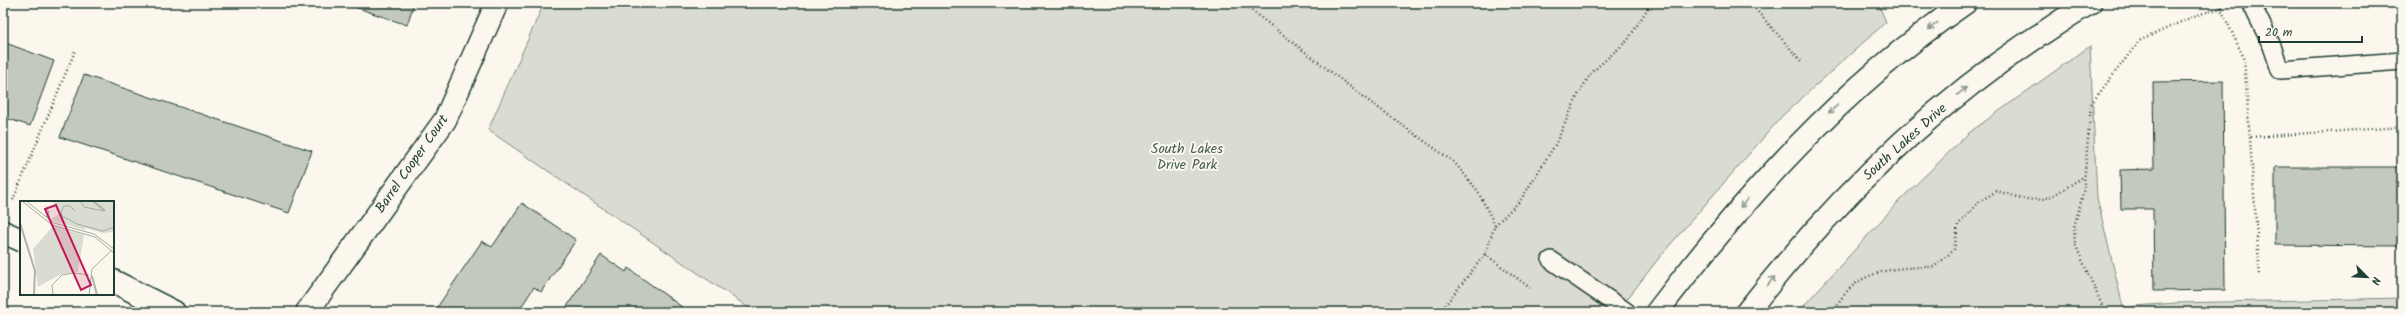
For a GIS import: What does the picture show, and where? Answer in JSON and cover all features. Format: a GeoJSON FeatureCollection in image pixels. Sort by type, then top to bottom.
{"type":"FeatureCollection","features":[{"type":"Feature","properties":{"kind":"main road","name":"Barrel Cooper Court"},"geometry":{"type":"LineString","coordinates":[[307,312],[445,120],[497,3]]}},
{"type":"Feature","properties":{"kind":"main road"},"geometry":{"type":"LineString","coordinates":[[1657,312],[1712,240],[1771,172],[1828,114],[1885,64],[1964,3]]}},
{"type":"Feature","properties":{"kind":"main road","name":"South Lakes Drive"},"geometry":{"type":"LineString","coordinates":[[1747,312],[1823,221],[1873,169],[1969,86],[2016,51],[2090,3]]}},
{"type":"Feature","properties":{"kind":"main road"},"geometry":{"type":"LineString","coordinates":[[3,232],[20,240]]}},
{"type":"Feature","properties":{"kind":"main road"},"geometry":{"type":"LineString","coordinates":[[114,282],[174,312]]}},
{"type":"Feature","properties":{"kind":"lane"},"geometry":{"type":"LineString","coordinates":[[2252,5],[2280,70],[2402,61]]}},
{"type":"Feature","properties":{"kind":"lane"},"geometry":{"type":"LineString","coordinates":[[1551,260],[1627,312]]}},
{"type":"Feature","properties":{"kind":"path"},"geometry":{"type":"LineString","coordinates":[[1242,3],[1366,99],[1455,164],[1477,190],[1495,225]]}},
{"type":"Feature","properties":{"kind":"path"},"geometry":{"type":"LineString","coordinates":[[1440,312],[1485,254],[1495,225],[1520,201],[1555,145],[1578,95],[1591,73],[1628,40],[1652,3]]}},
{"type":"Feature","properties":{"kind":"path"},"geometry":{"type":"LineString","coordinates":[[1750,3],[1802,62]]}},
{"type":"Feature","properties":{"kind":"path"},"geometry":{"type":"LineString","coordinates":[[2105,312],[2076,244],[2074,227],[2082,194],[2091,104],[2139,41],[2220,7],[2252,5]]}},
{"type":"Feature","properties":{"kind":"path"},"geometry":{"type":"LineString","coordinates":[[2220,7],[2244,58],[2251,137],[2260,277]]}},
{"type":"Feature","properties":{"kind":"path"},"geometry":{"type":"LineString","coordinates":[[13,200],[75,51]]}},
{"type":"Feature","properties":{"kind":"path"},"geometry":{"type":"LineString","coordinates":[[2251,137],[2402,127]]}},
{"type":"Feature","properties":{"kind":"path"},"geometry":{"type":"LineString","coordinates":[[1834,312],[1840,297],[1863,278],[1899,267],[1934,267],[1954,250],[1958,225],[1980,201],[1997,191],[2026,200],[2047,200],[2083,177]]}},
{"type":"Feature","properties":{"kind":"path"},"geometry":{"type":"LineString","coordinates":[[1485,254],[1530,288]]}},
{"type":"Feature","properties":{"kind":"green space","name":"South Lakes Drive Park"},"geometry":{"type":"Polygon","coordinates":[[[544,3],[1878,3],[1886,22],[1783,115],[1662,254],[1617,312],[755,312],[488,130],[544,3]]]}},
{"type":"Feature","properties":{"kind":"green space"},"geometry":{"type":"Polygon","coordinates":[[[2090,46],[2097,198],[2123,307],[2176,303],[2402,298],[2402,312],[1798,312],[1900,200],[1970,132],[2090,46]]]}},
{"type":"Feature","properties":{"kind":"building"},"geometry":{"type":"Polygon","coordinates":[[[343,3],[414,3],[407,25],[343,3]]]}},
{"type":"Feature","properties":{"kind":"building"},"geometry":{"type":"Polygon","coordinates":[[[3,42],[54,61],[30,126],[3,117],[3,42]]]}},
{"type":"Feature","properties":{"kind":"building"},"geometry":{"type":"Polygon","coordinates":[[[84,75],[312,151],[289,213],[60,137],[84,75]]]}},
{"type":"Feature","properties":{"kind":"building"},"geometry":{"type":"Polygon","coordinates":[[[2223,81],[2225,290],[2154,291],[2153,209],[2121,209],[2120,170],[2154,169],[2153,82],[2223,81]]]}},
{"type":"Feature","properties":{"kind":"building"},"geometry":{"type":"Polygon","coordinates":[[[2275,167],[2402,167],[2402,246],[2275,245],[2275,167]]]}},
{"type":"Feature","properties":{"kind":"building"},"geometry":{"type":"Polygon","coordinates":[[[522,203],[576,240],[541,292],[534,287],[518,312],[434,312],[482,241],[492,247],[522,203]]]}},
{"type":"Feature","properties":{"kind":"building"},"geometry":{"type":"Polygon","coordinates":[[[601,255],[626,272],[628,268],[689,312],[564,311],[601,255]]]}}]}
